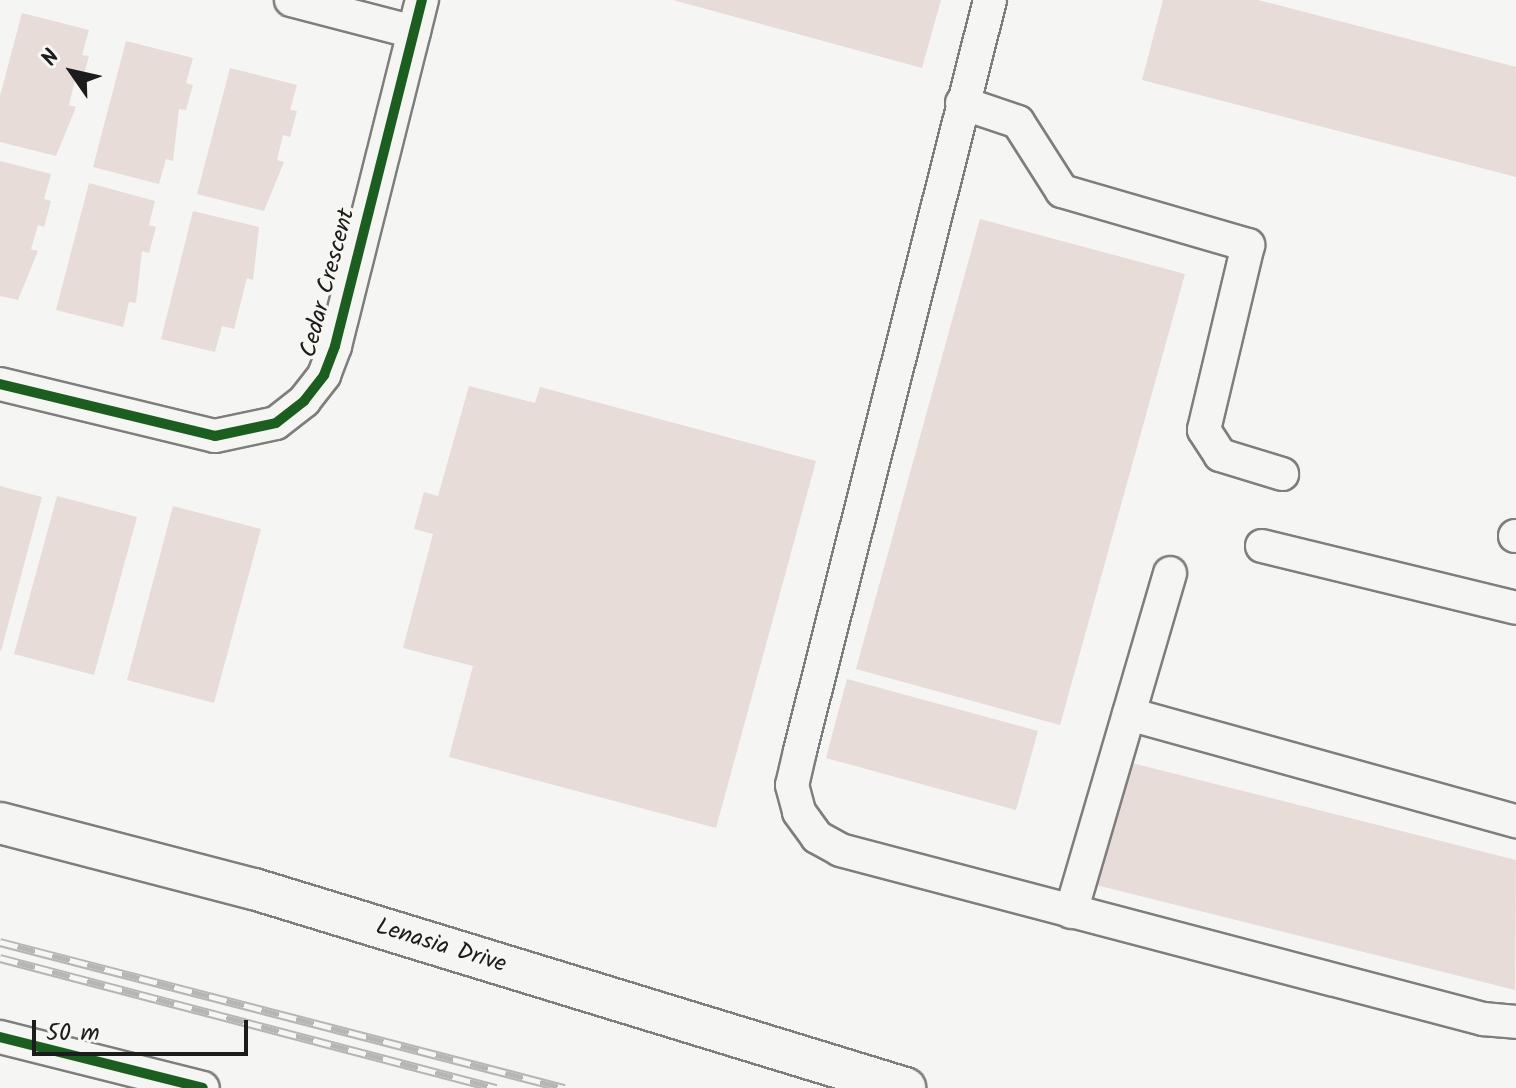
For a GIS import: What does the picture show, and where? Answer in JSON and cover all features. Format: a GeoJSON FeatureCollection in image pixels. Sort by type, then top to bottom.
{"type":"FeatureCollection","features":[{"type":"Feature","properties":{"kind":"main road","name":"Lenasia Drive"},"geometry":{"type":"LineString","coordinates":[[0,823],[254,889],[892,1084],[928,1088]]}},
{"type":"Feature","properties":{"kind":"street"},"geometry":{"type":"LineString","coordinates":[[291,0],[414,32]]}},
{"type":"Feature","properties":{"kind":"street","name":"Cedar Crescent"},"geometry":{"type":"LineString","coordinates":[[0,384],[215,436],[276,423],[304,401],[335,346],[422,0]]}},
{"type":"Feature","properties":{"kind":"street"},"geometry":{"type":"LineString","coordinates":[[990,0],[792,785],[799,812],[817,837],[840,850],[1483,1019],[1516,1022]]}},
{"type":"Feature","properties":{"kind":"street"},"geometry":{"type":"LineString","coordinates":[[962,103],[1018,122],[1062,191],[1248,245],[1204,430],[1220,455],[1282,474]]}},
{"type":"Feature","properties":{"kind":"street"},"geometry":{"type":"LineString","coordinates":[[1262,546],[1516,608]]}},
{"type":"Feature","properties":{"kind":"street"},"geometry":{"type":"LineString","coordinates":[[1071,912],[1170,573]]}},
{"type":"Feature","properties":{"kind":"street"},"geometry":{"type":"LineString","coordinates":[[1129,714],[1516,821]]}},
{"type":"Feature","properties":{"kind":"street"},"geometry":{"type":"LineString","coordinates":[[0,1037],[203,1088]]}},
{"type":"Feature","properties":{"kind":"building"},"geometry":{"type":"Polygon","coordinates":[[[673,0],[941,0],[922,68],[673,0]]]}},
{"type":"Feature","properties":{"kind":"building"},"geometry":{"type":"Polygon","coordinates":[[[1163,0],[1258,0],[1516,67],[1516,177],[1142,80],[1163,0]]]}},
{"type":"Feature","properties":{"kind":"building"},"geometry":{"type":"Polygon","coordinates":[[[22,13],[89,30],[82,55],[89,56],[82,82],[75,80],[69,105],[76,107],[56,156],[0,142],[0,96],[22,13]]]}},
{"type":"Feature","properties":{"kind":"building"},"geometry":{"type":"Polygon","coordinates":[[[126,41],[193,58],[186,83],[193,85],[186,110],[179,109],[173,161],[166,159],[159,184],[93,167],[126,41]]]}},
{"type":"Feature","properties":{"kind":"building"},"geometry":{"type":"Polygon","coordinates":[[[230,68],[297,85],[290,110],[297,111],[290,137],[283,135],[277,160],[284,162],[264,211],[197,194],[230,68]]]}},
{"type":"Feature","properties":{"kind":"building"},"geometry":{"type":"Polygon","coordinates":[[[0,161],[51,174],[44,199],[51,201],[44,227],[38,225],[31,249],[38,251],[18,300],[0,296],[0,161]]]}},
{"type":"Feature","properties":{"kind":"building"},"geometry":{"type":"Polygon","coordinates":[[[89,183],[155,201],[149,225],[156,227],[149,253],[142,251],[136,303],[129,302],[123,327],[56,310],[89,183]]]}},
{"type":"Feature","properties":{"kind":"building"},"geometry":{"type":"Polygon","coordinates":[[[193,211],[259,227],[253,280],[247,278],[234,329],[222,326],[215,352],[161,339],[193,211]]]}},
{"type":"Feature","properties":{"kind":"building"},"geometry":{"type":"Polygon","coordinates":[[[980,219],[1185,274],[1060,725],[856,669],[980,219]]]}},
{"type":"Feature","properties":{"kind":"building"},"geometry":{"type":"Polygon","coordinates":[[[469,386],[535,403],[540,387],[816,461],[716,828],[449,757],[473,666],[403,648],[433,534],[414,529],[424,492],[438,496],[469,386]]]}},
{"type":"Feature","properties":{"kind":"building"},"geometry":{"type":"Polygon","coordinates":[[[0,486],[42,497],[1,651],[0,651],[0,486]]]}},
{"type":"Feature","properties":{"kind":"building"},"geometry":{"type":"Polygon","coordinates":[[[57,496],[137,517],[94,675],[14,654],[57,496]]]}},
{"type":"Feature","properties":{"kind":"building"},"geometry":{"type":"Polygon","coordinates":[[[173,506],[261,529],[214,703],[127,680],[173,506]]]}},
{"type":"Feature","properties":{"kind":"building"},"geometry":{"type":"Polygon","coordinates":[[[847,679],[1038,731],[1016,810],[826,758],[847,679]]]}},
{"type":"Feature","properties":{"kind":"building"},"geometry":{"type":"Polygon","coordinates":[[[1128,762],[1516,860],[1515,990],[1096,885],[1128,762]]]}},
{"type":"Feature","properties":{"kind":"railway"},"geometry":{"type":"LineString","coordinates":[[0,942],[564,1088]]}},
{"type":"Feature","properties":{"kind":"railway"},"geometry":{"type":"LineString","coordinates":[[0,958],[496,1088]]}},
{"type":"Feature","properties":{"kind":"cycle path"},"geometry":{"type":"LineString","coordinates":[[0,384],[215,436],[276,423],[304,401],[324,375],[335,346],[422,0]]}},
{"type":"Feature","properties":{"kind":"cycle path"},"geometry":{"type":"LineString","coordinates":[[0,1037],[203,1088]]}}]}
